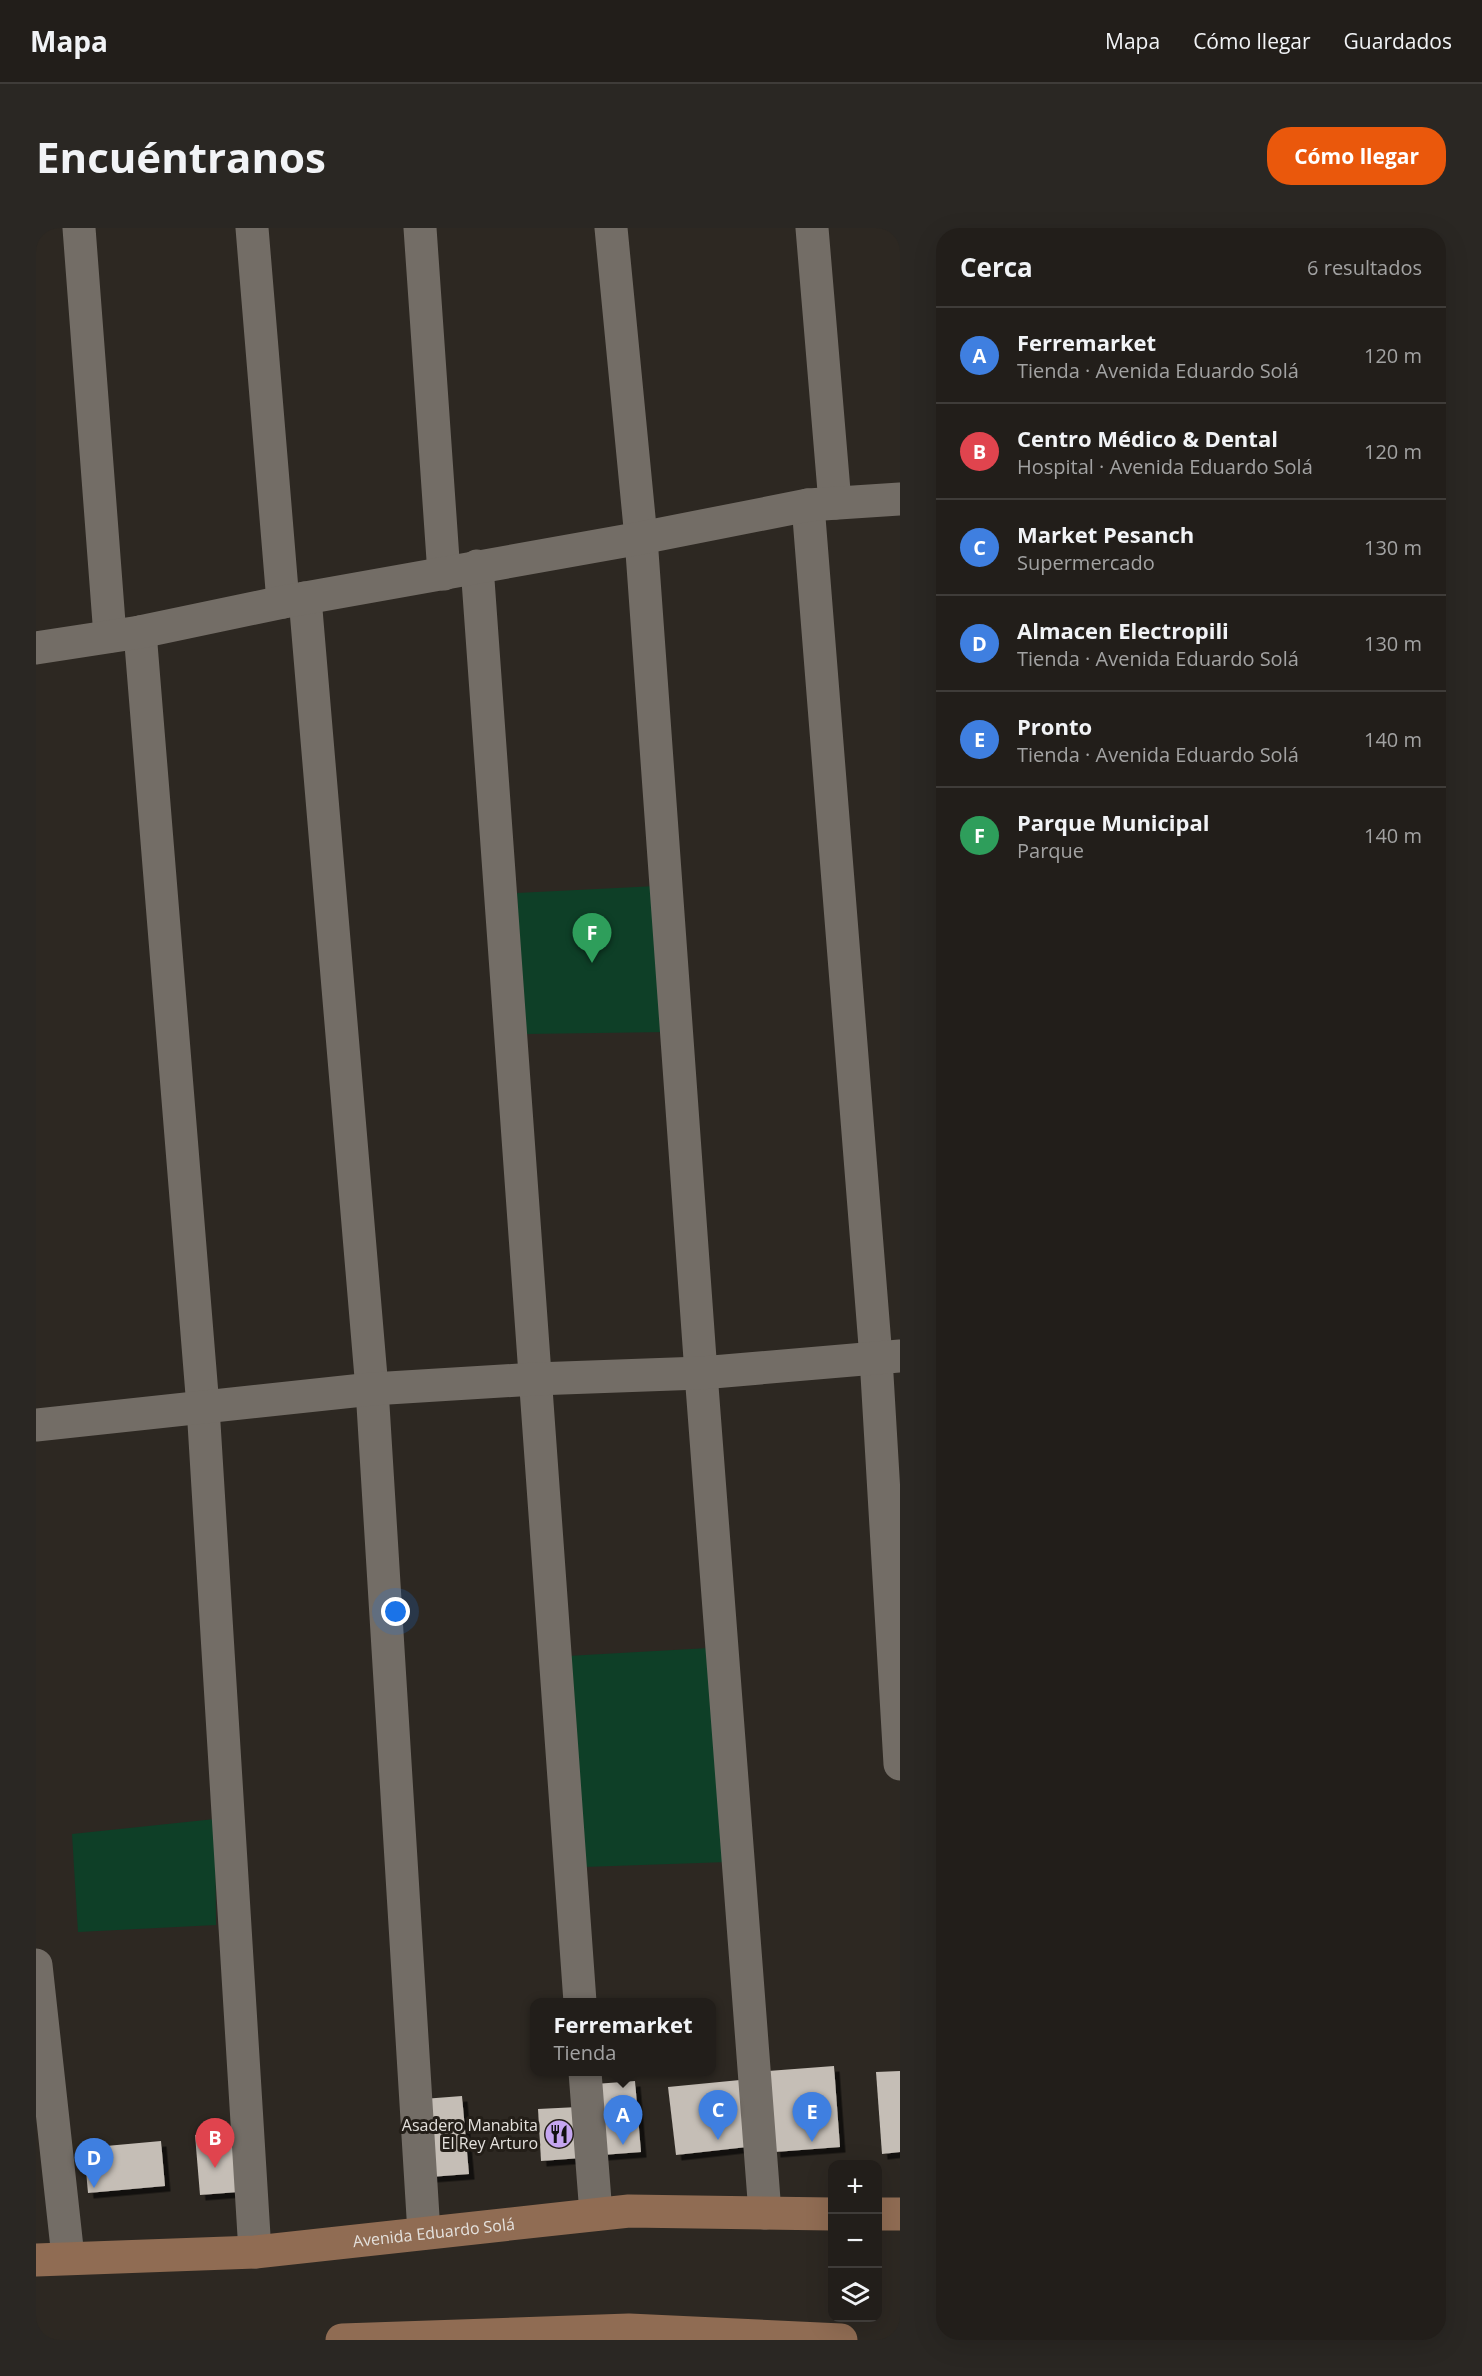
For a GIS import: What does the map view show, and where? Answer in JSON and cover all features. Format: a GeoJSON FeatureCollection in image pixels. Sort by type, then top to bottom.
{"type":"FeatureCollection","features":[{"type":"Feature","properties":{"kind":"main road","name":"Avenida Eduardo Solá"},"geometry":{"type":"LineString","coordinates":[[52,2259],[255,2252],[629,2211],[828,2214]]}},
{"type":"Feature","properties":{"kind":"main road"},"geometry":{"type":"LineString","coordinates":[[882,2214],[900,2214]]}},
{"type":"Feature","properties":{"kind":"main road"},"geometry":{"type":"LineString","coordinates":[[342,2340],[456,2339],[629,2330],[841,2340]]}},
{"type":"Feature","properties":{"kind":"street"},"geometry":{"type":"LineString","coordinates":[[79,228],[125,634],[203,1407],[255,2252]]}},
{"type":"Feature","properties":{"kind":"street"},"geometry":{"type":"LineString","coordinates":[[252,228],[294,600],[372,1389],[424,2233]]}},
{"type":"Feature","properties":{"kind":"street"},"geometry":{"type":"LineString","coordinates":[[420,228],[444,574]]}},
{"type":"Feature","properties":{"kind":"street"},"geometry":{"type":"LineString","coordinates":[[611,228],[641,538],[701,1373],[765,2213]]}},
{"type":"Feature","properties":{"kind":"street"},"geometry":{"type":"LineString","coordinates":[[812,228],[821,504],[888,1357],[900,1764]]}},
{"type":"Feature","properties":{"kind":"street"},"geometry":{"type":"LineString","coordinates":[[36,648],[125,634],[294,600],[821,504],[900,499]]}},
{"type":"Feature","properties":{"kind":"street"},"geometry":{"type":"LineString","coordinates":[[477,566],[580,1998]]}},
{"type":"Feature","properties":{"kind":"street"},"geometry":{"type":"LineString","coordinates":[[36,1425],[372,1389],[535,1379],[701,1373],[888,1357]]}},
{"type":"Feature","properties":{"kind":"street"},"geometry":{"type":"LineString","coordinates":[[36,1965],[52,2259]]}},
{"type":"Feature","properties":{"kind":"street"},"geometry":{"type":"LineString","coordinates":[[585,2076],[596,2214]]}},
{"type":"Feature","properties":{"kind":"green space"},"geometry":{"type":"Polygon","coordinates":[[[657,886],[668,1032],[525,1034],[517,893],[657,886]]]}},
{"type":"Feature","properties":{"kind":"green space"},"geometry":{"type":"Polygon","coordinates":[[[709,1648],[728,1862],[584,1867],[567,1656],[709,1648]]]}},
{"type":"Feature","properties":{"kind":"green space"},"geometry":{"type":"Polygon","coordinates":[[[215,1819],[216,1925],[78,1932],[72,1834],[215,1819]]]}},
{"type":"Feature","properties":{"kind":"building"},"geometry":{"type":"Polygon","coordinates":[[[834,2066],[840,2147],[775,2152],[768,2071],[834,2066]]]}},
{"type":"Feature","properties":{"kind":"building"},"geometry":{"type":"Polygon","coordinates":[[[900,2071],[900,2152],[882,2154],[876,2072],[900,2071]]]}},
{"type":"Feature","properties":{"kind":"building"},"geometry":{"type":"Polygon","coordinates":[[[740,2080],[747,2147],[676,2155],[668,2087],[740,2080]]]}},
{"type":"Feature","properties":{"kind":"building"},"geometry":{"type":"Polygon","coordinates":[[[635,2081],[641,2152],[602,2155],[595,2084],[635,2081]]]}},
{"type":"Feature","properties":{"kind":"building"},"geometry":{"type":"Polygon","coordinates":[[[462,2096],[469,2174],[430,2177],[423,2099],[462,2096]]]}},
{"type":"Feature","properties":{"kind":"building","name":"Asadero Manabita El Rey Arturo"},"geometry":{"type":"Polygon","coordinates":[[[578,2107],[581,2158],[541,2161],[538,2109],[578,2107]]]}},
{"type":"Feature","properties":{"kind":"building"},"geometry":{"type":"Polygon","coordinates":[[[233,2132],[238,2192],[200,2195],[195,2135],[233,2132]]]}},
{"type":"Feature","properties":{"kind":"building"},"geometry":{"type":"Polygon","coordinates":[[[161,2141],[165,2186],[88,2193],[84,2148],[161,2141]]]}},
{"type":"Feature","properties":{"kind":"place","name":"Parque Municipal"},"geometry":{"type":"Point","coordinates":[592,963]}},
{"type":"Feature","properties":{"kind":"place","name":"Asadero Manabita El Rey Arturo"},"geometry":{"type":"Point","coordinates":[559,2134]}},
{"type":"Feature","properties":{"kind":"place","name":"Market Pesanch"},"geometry":{"type":"Point","coordinates":[718,2140]}},
{"type":"Feature","properties":{"kind":"place","name":"Pronto"},"geometry":{"type":"Point","coordinates":[812,2142]}},
{"type":"Feature","properties":{"kind":"place","name":"Ferremarket"},"geometry":{"type":"Point","coordinates":[623,2145]}},
{"type":"Feature","properties":{"kind":"place","name":"Centro Médico & Dental"},"geometry":{"type":"Point","coordinates":[215,2168]}},
{"type":"Feature","properties":{"kind":"place","name":"Almacen Electropili"},"geometry":{"type":"Point","coordinates":[94,2188]}}]}
